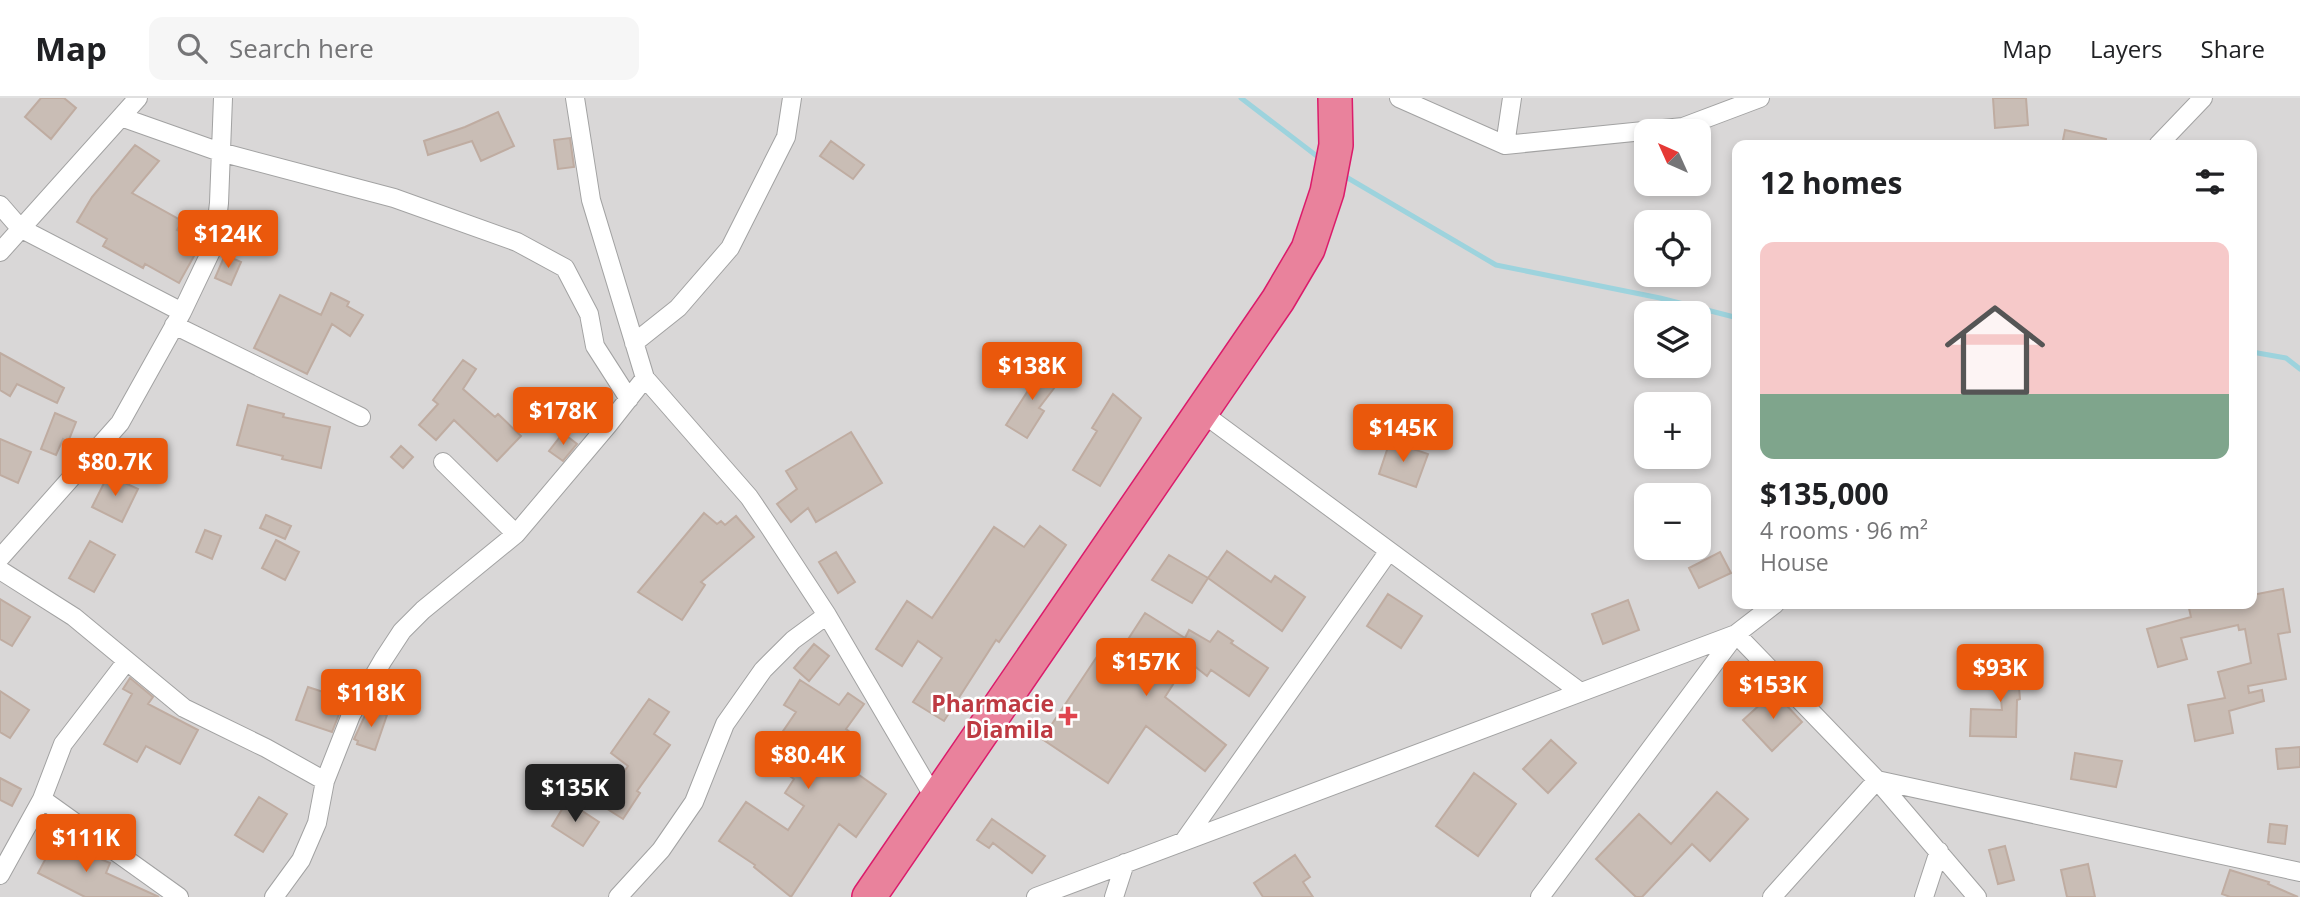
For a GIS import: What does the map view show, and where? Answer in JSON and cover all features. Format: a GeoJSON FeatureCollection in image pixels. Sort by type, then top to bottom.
{"type":"FeatureCollection","features":[{"type":"Feature","properties":{"kind":"highway"},"geometry":{"type":"LineString","coordinates":[[869,897],[1278,300],[1308,248],[1327,192],[1336,145],[1335,98]]}},
{"type":"Feature","properties":{"kind":"street"},"geometry":{"type":"LineString","coordinates":[[0,252],[138,98]]}},
{"type":"Feature","properties":{"kind":"street"},"geometry":{"type":"LineString","coordinates":[[0,558],[120,423],[178,318],[214,244],[219,203],[223,98]]}},
{"type":"Feature","properties":{"kind":"street"},"geometry":{"type":"LineString","coordinates":[[575,98],[591,200],[645,378],[749,497],[827,615],[935,799]]}},
{"type":"Feature","properties":{"kind":"street"},"geometry":{"type":"LineString","coordinates":[[634,342],[678,307],[730,248],[786,137],[792,98]]}},
{"type":"Feature","properties":{"kind":"street"},"geometry":{"type":"LineString","coordinates":[[1399,98],[1505,145],[1683,127],[1760,98]]}},
{"type":"Feature","properties":{"kind":"street"},"geometry":{"type":"LineString","coordinates":[[1505,145],[1512,98]]}},
{"type":"Feature","properties":{"kind":"street"},"geometry":{"type":"LineString","coordinates":[[2163,140],[2203,98]]}},
{"type":"Feature","properties":{"kind":"street"},"geometry":{"type":"LineString","coordinates":[[121,117],[220,152],[394,198],[517,242],[565,268],[589,314],[595,346],[629,399]]}},
{"type":"Feature","properties":{"kind":"street"},"geometry":{"type":"LineString","coordinates":[[0,205],[20,228],[178,318],[360,416]]}},
{"type":"Feature","properties":{"kind":"street"},"geometry":{"type":"LineString","coordinates":[[274,897],[301,860],[317,823],[325,781],[351,715],[402,631],[423,610],[516,534],[645,378]]}},
{"type":"Feature","properties":{"kind":"street"},"geometry":{"type":"LineString","coordinates":[[1201,412],[1579,691]]}},
{"type":"Feature","properties":{"kind":"street"},"geometry":{"type":"LineString","coordinates":[[443,462],[516,534]]}},
{"type":"Feature","properties":{"kind":"street"},"geometry":{"type":"LineString","coordinates":[[1184,841],[1389,551]]}},
{"type":"Feature","properties":{"kind":"street"},"geometry":{"type":"LineString","coordinates":[[0,570],[74,617],[184,708],[266,748],[325,781]]}},
{"type":"Feature","properties":{"kind":"street"},"geometry":{"type":"LineString","coordinates":[[1539,897],[1736,634],[1768,609]]}},
{"type":"Feature","properties":{"kind":"street"},"geometry":{"type":"LineString","coordinates":[[618,897],[661,850],[694,802],[725,724],[763,670],[793,640],[827,615]]}},
{"type":"Feature","properties":{"kind":"street"},"geometry":{"type":"LineString","coordinates":[[1036,897],[1736,634]]}},
{"type":"Feature","properties":{"kind":"street"},"geometry":{"type":"LineString","coordinates":[[1736,634],[1877,780],[1977,897]]}},
{"type":"Feature","properties":{"kind":"street"},"geometry":{"type":"LineString","coordinates":[[0,875],[42,799],[63,744],[126,662]]}},
{"type":"Feature","properties":{"kind":"street"},"geometry":{"type":"LineString","coordinates":[[1877,780],[2300,872]]}},
{"type":"Feature","properties":{"kind":"street"},"geometry":{"type":"LineString","coordinates":[[1772,897],[1877,780]]}},
{"type":"Feature","properties":{"kind":"street"},"geometry":{"type":"LineString","coordinates":[[42,799],[179,897]]}},
{"type":"Feature","properties":{"kind":"street"},"geometry":{"type":"LineString","coordinates":[[1924,897],[1939,851]]}},
{"type":"Feature","properties":{"kind":"street"},"geometry":{"type":"LineString","coordinates":[[1114,897],[1125,863]]}},
{"type":"Feature","properties":{"kind":"shaded area"},"geometry":{"type":"Polygon","coordinates":[[[0,98],[2300,98],[2300,897],[0,897],[0,98]]]}},
{"type":"Feature","properties":{"kind":"building"},"geometry":{"type":"Polygon","coordinates":[[[41,98],[64,98],[76,108],[51,139],[25,117],[41,98]]]}},
{"type":"Feature","properties":{"kind":"building"},"geometry":{"type":"Polygon","coordinates":[[[1993,98],[2026,98],[2028,125],[1995,128],[1993,98]]]}},
{"type":"Feature","properties":{"kind":"building"},"geometry":{"type":"Polygon","coordinates":[[[498,112],[514,146],[481,161],[472,141],[428,155],[424,141],[498,112]]]}},
{"type":"Feature","properties":{"kind":"building"},"geometry":{"type":"Polygon","coordinates":[[[2065,130],[2106,139],[2106,140],[2063,140],[2065,130]]]}},
{"type":"Feature","properties":{"kind":"building"},"geometry":{"type":"Polygon","coordinates":[[[570,138],[574,167],[558,169],[554,140],[570,138]]]}},
{"type":"Feature","properties":{"kind":"building"},"geometry":{"type":"Polygon","coordinates":[[[831,141],[864,165],[853,179],[820,156],[831,141]]]}},
{"type":"Feature","properties":{"kind":"building"},"geometry":{"type":"Polygon","coordinates":[[[135,145],[159,161],[132,193],[182,221],[177,230],[196,238],[190,253],[194,256],[179,283],[145,264],[143,268],[103,246],[107,239],[77,222],[92,197],[135,145]]]}},
{"type":"Feature","properties":{"kind":"building"},"geometry":{"type":"Polygon","coordinates":[[[225,255],[241,262],[231,285],[215,278],[225,255]]]}},
{"type":"Feature","properties":{"kind":"building"},"geometry":{"type":"Polygon","coordinates":[[[331,293],[349,302],[347,306],[363,315],[350,336],[332,324],[307,374],[254,348],[280,295],[321,315],[331,293]]]}},
{"type":"Feature","properties":{"kind":"building"},"geometry":{"type":"Polygon","coordinates":[[[0,353],[64,388],[57,403],[17,384],[10,396],[0,390],[0,353]]]}},
{"type":"Feature","properties":{"kind":"building"},"geometry":{"type":"Polygon","coordinates":[[[463,360],[476,369],[463,389],[495,417],[498,414],[521,436],[497,461],[454,420],[436,440],[419,425],[438,404],[433,400],[463,360]]]}},
{"type":"Feature","properties":{"kind":"building"},"geometry":{"type":"Polygon","coordinates":[[[1036,366],[1058,383],[1039,408],[1044,411],[1027,438],[1006,425],[1029,389],[1022,384],[1036,366]]]}},
{"type":"Feature","properties":{"kind":"building"},"geometry":{"type":"Polygon","coordinates":[[[1113,394],[1141,418],[1100,486],[1073,470],[1097,431],[1092,428],[1113,394]]]}},
{"type":"Feature","properties":{"kind":"building"},"geometry":{"type":"Polygon","coordinates":[[[248,405],[284,414],[283,417],[330,427],[321,468],[237,445],[248,405]]]}},
{"type":"Feature","properties":{"kind":"building"},"geometry":{"type":"Polygon","coordinates":[[[55,413],[76,422],[68,442],[63,439],[56,455],[41,449],[55,413]]]}},
{"type":"Feature","properties":{"kind":"building"},"geometry":{"type":"Polygon","coordinates":[[[851,432],[882,483],[816,522],[808,508],[791,522],[777,504],[797,489],[786,471],[851,432]]]}},
{"type":"Feature","properties":{"kind":"building"},"geometry":{"type":"Polygon","coordinates":[[[563,433],[577,444],[563,461],[549,451],[563,433]]]}},
{"type":"Feature","properties":{"kind":"building"},"geometry":{"type":"Polygon","coordinates":[[[0,439],[31,452],[18,483],[0,475],[0,439]]]}},
{"type":"Feature","properties":{"kind":"building"},"geometry":{"type":"Polygon","coordinates":[[[1390,441],[1428,454],[1416,487],[1379,474],[1390,441]]]}},
{"type":"Feature","properties":{"kind":"building"},"geometry":{"type":"Polygon","coordinates":[[[401,446],[413,457],[403,468],[391,457],[401,446]]]}},
{"type":"Feature","properties":{"kind":"building"},"geometry":{"type":"Polygon","coordinates":[[[108,475],[138,489],[122,522],[92,507],[108,475]]]}},
{"type":"Feature","properties":{"kind":"building"},"geometry":{"type":"Polygon","coordinates":[[[704,513],[717,524],[721,521],[725,525],[736,516],[754,537],[701,582],[705,585],[682,620],[638,592],[704,513]]]}},
{"type":"Feature","properties":{"kind":"building"},"geometry":{"type":"Polygon","coordinates":[[[266,515],[291,526],[285,539],[260,528],[266,515]]]}},
{"type":"Feature","properties":{"kind":"building"},"geometry":{"type":"Polygon","coordinates":[[[1040,526],[1066,545],[999,642],[996,640],[944,721],[913,702],[942,658],[918,641],[902,666],[876,649],[907,601],[932,618],[994,527],[1024,547],[1040,526]]]}},
{"type":"Feature","properties":{"kind":"building"},"geometry":{"type":"Polygon","coordinates":[[[205,530],[221,536],[212,559],[196,552],[205,530]]]}},
{"type":"Feature","properties":{"kind":"building"},"geometry":{"type":"Polygon","coordinates":[[[276,540],[299,552],[285,580],[262,568],[276,540]]]}},
{"type":"Feature","properties":{"kind":"building"},"geometry":{"type":"Polygon","coordinates":[[[90,541],[115,555],[94,592],[69,578],[90,541]]]}},
{"type":"Feature","properties":{"kind":"building"},"geometry":{"type":"Polygon","coordinates":[[[1227,551],[1271,582],[1275,576],[1305,597],[1282,631],[1208,578],[1227,551]]]}},
{"type":"Feature","properties":{"kind":"building"},"geometry":{"type":"Polygon","coordinates":[[[836,552],[855,582],[838,593],[819,562],[836,552]]]}},
{"type":"Feature","properties":{"kind":"building"},"geometry":{"type":"Polygon","coordinates":[[[1720,552],[1731,573],[1699,588],[1689,568],[1704,560],[1711,560],[1711,557],[1720,552]]]}},
{"type":"Feature","properties":{"kind":"building"},"geometry":{"type":"Polygon","coordinates":[[[1169,555],[1208,578],[1192,603],[1152,580],[1169,555]]]}},
{"type":"Feature","properties":{"kind":"building"},"geometry":{"type":"Polygon","coordinates":[[[2283,589],[2290,632],[2278,634],[2286,679],[2248,686],[2249,693],[2262,690],[2264,701],[2229,711],[2233,733],[2195,741],[2188,705],[2225,698],[2218,672],[2251,663],[2245,629],[2239,630],[2238,625],[2181,638],[2187,659],[2158,667],[2147,629],[2191,617],[2189,609],[2257,609],[2257,594],[2283,589]]]}},
{"type":"Feature","properties":{"kind":"building"},"geometry":{"type":"Polygon","coordinates":[[[1388,594],[1422,616],[1401,648],[1367,626],[1388,594]]]}},
{"type":"Feature","properties":{"kind":"building"},"geometry":{"type":"Polygon","coordinates":[[[0,599],[30,617],[12,646],[0,639],[0,599]]]}},
{"type":"Feature","properties":{"kind":"building"},"geometry":{"type":"Polygon","coordinates":[[[1628,600],[1639,630],[1603,644],[1592,614],[1628,600]]]}},
{"type":"Feature","properties":{"kind":"building"},"geometry":{"type":"Polygon","coordinates":[[[1145,613],[1185,638],[1189,630],[1210,642],[1218,631],[1268,668],[1249,696],[1211,670],[1207,676],[1188,661],[1165,697],[1226,745],[1205,771],[1146,726],[1108,783],[1042,739],[1100,652],[1114,661],[1145,613]]]}},
{"type":"Feature","properties":{"kind":"building"},"geometry":{"type":"Polygon","coordinates":[[[814,644],[829,656],[809,681],[794,668],[814,644]]]}},
{"type":"Feature","properties":{"kind":"building"},"geometry":{"type":"Polygon","coordinates":[[[2016,652],[2020,699],[2017,700],[2016,737],[1970,736],[1971,709],[2002,710],[1997,654],[2016,652]]]}},
{"type":"Feature","properties":{"kind":"building"},"geometry":{"type":"Polygon","coordinates":[[[130,678],[153,697],[148,704],[198,730],[180,764],[146,746],[137,762],[104,744],[132,694],[123,689],[130,678]]]}},
{"type":"Feature","properties":{"kind":"building"},"geometry":{"type":"Polygon","coordinates":[[[800,680],[839,705],[848,693],[864,704],[846,729],[859,739],[842,763],[886,794],[856,837],[839,824],[791,897],[754,867],[755,865],[719,841],[746,802],[788,830],[804,806],[785,793],[794,779],[764,759],[796,712],[784,705],[800,680]]]}},
{"type":"Feature","properties":{"kind":"building"},"geometry":{"type":"Polygon","coordinates":[[[308,687],[345,699],[332,732],[296,720],[308,687]]]}},
{"type":"Feature","properties":{"kind":"building"},"geometry":{"type":"Polygon","coordinates":[[[0,691],[29,710],[10,738],[0,732],[0,691]]]}},
{"type":"Feature","properties":{"kind":"building"},"geometry":{"type":"Polygon","coordinates":[[[1774,692],[1802,722],[1772,751],[1743,720],[1774,692]]]}},
{"type":"Feature","properties":{"kind":"building"},"geometry":{"type":"Polygon","coordinates":[[[649,699],[669,712],[654,734],[670,745],[637,791],[640,793],[623,819],[601,805],[628,766],[611,753],[649,699]]]}},
{"type":"Feature","properties":{"kind":"building"},"geometry":{"type":"Polygon","coordinates":[[[368,709],[387,715],[375,750],[357,744],[358,741],[354,739],[368,709]]]}},
{"type":"Feature","properties":{"kind":"building"},"geometry":{"type":"Polygon","coordinates":[[[1551,740],[1576,763],[1548,793],[1523,769],[1551,740]]]}},
{"type":"Feature","properties":{"kind":"building"},"geometry":{"type":"Polygon","coordinates":[[[2300,747],[2300,767],[2278,769],[2276,749],[2300,747]]]}},
{"type":"Feature","properties":{"kind":"building"},"geometry":{"type":"Polygon","coordinates":[[[2075,753],[2122,761],[2116,787],[2071,779],[2075,753]]]}},
{"type":"Feature","properties":{"kind":"building"},"geometry":{"type":"Polygon","coordinates":[[[1474,773],[1516,804],[1478,856],[1436,826],[1474,773]]]}},
{"type":"Feature","properties":{"kind":"building"},"geometry":{"type":"Polygon","coordinates":[[[0,778],[21,789],[12,806],[0,800],[0,778]]]}},
{"type":"Feature","properties":{"kind":"building"},"geometry":{"type":"Polygon","coordinates":[[[1717,792],[1748,819],[1710,861],[1692,844],[1642,897],[1636,897],[1596,859],[1639,814],[1671,844],[1717,792]]]}},
{"type":"Feature","properties":{"kind":"building"},"geometry":{"type":"Polygon","coordinates":[[[259,797],[287,814],[263,852],[235,835],[259,797]]]}},
{"type":"Feature","properties":{"kind":"building"},"geometry":{"type":"Polygon","coordinates":[[[567,801],[599,822],[583,846],[552,826],[567,801]]]}},
{"type":"Feature","properties":{"kind":"building"},"geometry":{"type":"Polygon","coordinates":[[[992,819],[1045,856],[1032,873],[993,843],[989,848],[977,840],[992,819]]]}},
{"type":"Feature","properties":{"kind":"building"},"geometry":{"type":"Polygon","coordinates":[[[2270,824],[2287,826],[2285,844],[2268,842],[2270,824]]]}},
{"type":"Feature","properties":{"kind":"building"},"geometry":{"type":"Polygon","coordinates":[[[56,839],[95,859],[96,857],[110,863],[106,873],[159,897],[85,897],[38,873],[56,839]]]}},
{"type":"Feature","properties":{"kind":"building"},"geometry":{"type":"Polygon","coordinates":[[[2005,846],[2014,880],[1998,884],[1989,850],[2005,846]]]}},
{"type":"Feature","properties":{"kind":"building"},"geometry":{"type":"Polygon","coordinates":[[[1295,855],[1310,877],[1303,882],[1313,897],[1263,897],[1254,883],[1295,855]]]}},
{"type":"Feature","properties":{"kind":"building"},"geometry":{"type":"Polygon","coordinates":[[[2088,864],[2095,897],[2067,897],[2061,870],[2088,864]]]}},
{"type":"Feature","properties":{"kind":"building"},"geometry":{"type":"Polygon","coordinates":[[[2230,870],[2269,882],[2268,884],[2298,897],[2230,897],[2222,894],[2230,870]]]}},
{"type":"Feature","properties":{"kind":"waterway"},"geometry":{"type":"LineString","coordinates":[[1241,98],[1322,160]]}},
{"type":"Feature","properties":{"kind":"waterway"},"geometry":{"type":"LineString","coordinates":[[1341,174],[1496,265],[1660,298],[1732,316]]}},
{"type":"Feature","properties":{"kind":"waterway"},"geometry":{"type":"LineString","coordinates":[[2257,353],[2286,358],[2300,369]]}},
{"type":"Feature","properties":{"kind":"place","name":"Pharmacie Diamila"},"geometry":{"type":"Point","coordinates":[1068,716]}}]}
